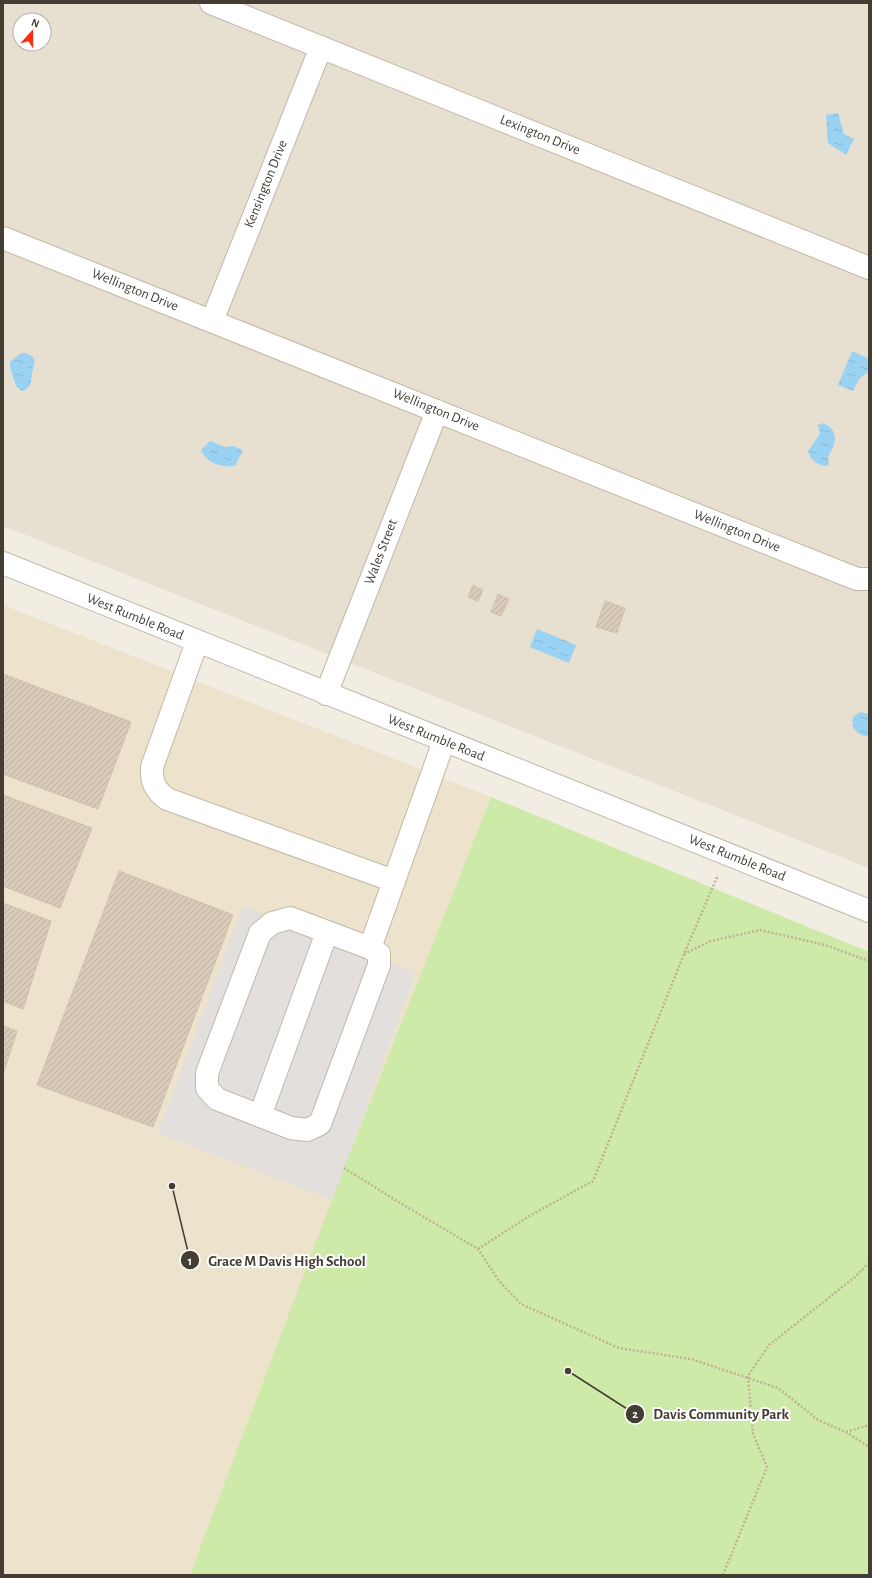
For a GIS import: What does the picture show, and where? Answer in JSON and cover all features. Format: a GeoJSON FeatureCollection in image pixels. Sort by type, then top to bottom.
{"type":"FeatureCollection","features":[{"type":"Feature","properties":{"kind":"street","name":"Lexington Drive"},"geometry":{"type":"LineString","coordinates":[[210,3],[869,268]]}},
{"type":"Feature","properties":{"kind":"street","name":"Kensington Drive"},"geometry":{"type":"LineString","coordinates":[[212,321],[321,47]]}},
{"type":"Feature","properties":{"kind":"street","name":"Wellington Drive"},"geometry":{"type":"LineString","coordinates":[[3,238],[437,410],[857,579],[869,579]]}},
{"type":"Feature","properties":{"kind":"street","name":"Wales Street"},"geometry":{"type":"LineString","coordinates":[[326,694],[437,410]]}},
{"type":"Feature","properties":{"kind":"street","name":"West Rumble Road"},"geometry":{"type":"LineString","coordinates":[[3,563],[869,911]]}},
{"type":"Feature","properties":{"kind":"street"},"geometry":{"type":"LineString","coordinates":[[197,642],[152,767],[151,779],[157,791],[167,799],[394,881]]}},
{"type":"Feature","properties":{"kind":"street"},"geometry":{"type":"LineString","coordinates":[[370,948],[444,741]]}},
{"type":"Feature","properties":{"kind":"street"},"geometry":{"type":"LineString","coordinates":[[290,918],[370,948],[378,954],[379,965],[320,1124],[307,1130],[290,1128],[217,1099],[207,1088],[207,1073],[260,933],[272,923],[290,918]]}},
{"type":"Feature","properties":{"kind":"street"},"geometry":{"type":"LineString","coordinates":[[260,1116],[328,932]]}},
{"type":"Feature","properties":{"kind":"path"},"geometry":{"type":"LineString","coordinates":[[478,1249],[531,1215],[593,1181],[684,954],[727,854]]}},
{"type":"Feature","properties":{"kind":"path"},"geometry":{"type":"LineString","coordinates":[[684,954],[711,941],[760,930],[825,945],[869,961]]}},
{"type":"Feature","properties":{"kind":"path"},"geometry":{"type":"LineString","coordinates":[[344,1168],[478,1249],[499,1281],[520,1304],[619,1348],[691,1359],[748,1376],[778,1388],[818,1420],[846,1432],[869,1447]]}},
{"type":"Feature","properties":{"kind":"path"},"geometry":{"type":"LineString","coordinates":[[724,1575],[767,1467],[753,1434],[748,1376],[769,1345],[855,1277],[869,1263]]}},
{"type":"Feature","properties":{"kind":"path"},"geometry":{"type":"LineString","coordinates":[[846,1432],[869,1425]]}},
{"type":"Feature","properties":{"kind":"shaded area"},"geometry":{"type":"Polygon","coordinates":[[[3,3],[869,3],[869,868],[3,526],[3,3]]]}},
{"type":"Feature","properties":{"kind":"shaded area"},"geometry":{"type":"Polygon","coordinates":[[[3,605],[491,797],[192,1575],[3,1575],[3,605]]]}},
{"type":"Feature","properties":{"kind":"shaded area"},"geometry":{"type":"Polygon","coordinates":[[[243,906],[416,972],[332,1200],[158,1133],[243,906]]]}},
{"type":"Feature","properties":{"kind":"green space"},"geometry":{"type":"Polygon","coordinates":[[[491,797],[869,952],[869,1575],[190,1575],[344,1168],[491,797]]]}},
{"type":"Feature","properties":{"kind":"water"},"geometry":{"type":"Polygon","coordinates":[[[838,113],[844,134],[854,139],[846,155],[828,143],[826,115],[838,113]]]}},
{"type":"Feature","properties":{"kind":"water"},"geometry":{"type":"Polygon","coordinates":[[[852,351],[869,359],[869,371],[859,379],[853,391],[838,385],[852,351]]]}},
{"type":"Feature","properties":{"kind":"water"},"geometry":{"type":"Polygon","coordinates":[[[21,353],[26,353],[33,357],[35,363],[31,383],[22,391],[16,386],[10,367],[10,362],[21,353]]]}},
{"type":"Feature","properties":{"kind":"water"},"geometry":{"type":"Polygon","coordinates":[[[823,423],[830,427],[835,438],[834,446],[828,457],[829,464],[827,466],[820,465],[815,462],[808,451],[820,434],[818,425],[823,423]]]}},
{"type":"Feature","properties":{"kind":"water"},"geometry":{"type":"Polygon","coordinates":[[[210,441],[225,447],[233,446],[243,450],[235,466],[215,464],[203,455],[201,450],[210,441]]]}},
{"type":"Feature","properties":{"kind":"water"},"geometry":{"type":"Polygon","coordinates":[[[537,629],[576,645],[569,663],[530,647],[537,629]]]}},
{"type":"Feature","properties":{"kind":"water"},"geometry":{"type":"Polygon","coordinates":[[[860,712],[869,714],[869,736],[861,735],[854,728],[852,721],[853,717],[860,712]]]}},
{"type":"Feature","properties":{"kind":"building"},"geometry":{"type":"Polygon","coordinates":[[[473,585],[483,590],[478,601],[468,597],[473,585]]]}},
{"type":"Feature","properties":{"kind":"building"},"geometry":{"type":"Polygon","coordinates":[[[498,594],[509,599],[501,616],[491,612],[498,594]]]}},
{"type":"Feature","properties":{"kind":"building"},"geometry":{"type":"Polygon","coordinates":[[[605,601],[625,608],[617,633],[596,627],[605,601]]]}},
{"type":"Feature","properties":{"kind":"building"},"geometry":{"type":"Polygon","coordinates":[[[3,674],[131,722],[98,809],[3,774],[3,674]]]}},
{"type":"Feature","properties":{"kind":"building"},"geometry":{"type":"Polygon","coordinates":[[[3,795],[92,828],[60,908],[3,886],[3,795]]]}},
{"type":"Feature","properties":{"kind":"building"},"geometry":{"type":"Polygon","coordinates":[[[119,871],[233,915],[153,1127],[37,1085],[119,871]]]}},
{"type":"Feature","properties":{"kind":"building"},"geometry":{"type":"Polygon","coordinates":[[[3,903],[51,921],[23,1009],[3,1001],[3,903]]]}},
{"type":"Feature","properties":{"kind":"building"},"geometry":{"type":"Polygon","coordinates":[[[3,1026],[17,1031],[3,1074],[3,1026]]]}},
{"type":"Feature","properties":{"kind":"place","name":"Grace M Davis High School"},"geometry":{"type":"Point","coordinates":[172,1186]}},
{"type":"Feature","properties":{"kind":"place","name":"Davis Community Park"},"geometry":{"type":"Point","coordinates":[568,1371]}}]}
